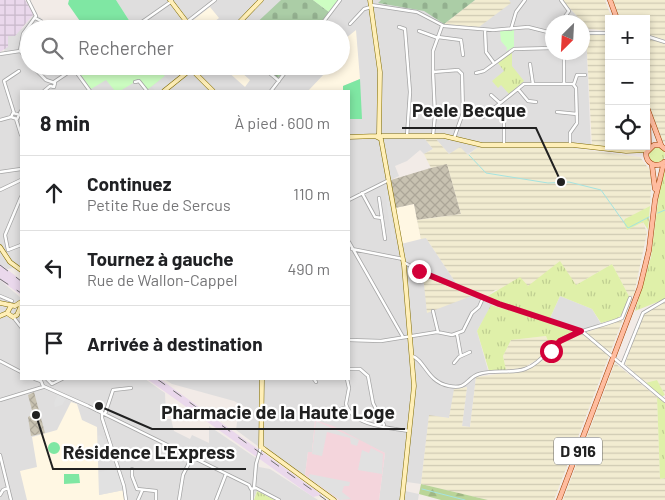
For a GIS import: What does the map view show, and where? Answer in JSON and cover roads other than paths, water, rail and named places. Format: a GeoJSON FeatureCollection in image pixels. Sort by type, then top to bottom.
{"type":"FeatureCollection","features":[{"type":"Feature","properties":{"kind":"main road"},"geometry":{"type":"LineString","coordinates":[[610,0],[616,15]]}},
{"type":"Feature","properties":{"kind":"main road"},"geometry":{"type":"LineString","coordinates":[[650,116],[663,147]]}},
{"type":"Feature","properties":{"kind":"main road"},"geometry":{"type":"LineString","coordinates":[[650,147],[654,144],[663,147]]}},
{"type":"Feature","properties":{"kind":"main road"},"geometry":{"type":"LineString","coordinates":[[648,150],[646,157],[651,164],[658,165],[664,162]]}},
{"type":"Feature","properties":{"kind":"main road","name":"D 916"},"geometry":{"type":"LineString","coordinates":[[655,200],[664,162]]}},
{"type":"Feature","properties":{"kind":"main road","name":"D 916"},"geometry":{"type":"LineString","coordinates":[[560,500],[644,275],[652,234],[655,200],[654,172],[651,164]]}},
{"type":"Feature","properties":{"kind":"street"},"geometry":{"type":"LineString","coordinates":[[28,0],[35,17],[40,20]]}},
{"type":"Feature","properties":{"kind":"street"},"geometry":{"type":"LineString","coordinates":[[242,20],[261,0]]}},
{"type":"Feature","properties":{"kind":"street"},"geometry":{"type":"LineString","coordinates":[[325,20],[340,0]]}},
{"type":"Feature","properties":{"kind":"street"},"geometry":{"type":"LineString","coordinates":[[511,29],[516,13],[525,0]]}},
{"type":"Feature","properties":{"kind":"street"},"geometry":{"type":"LineString","coordinates":[[561,0],[569,11],[566,15]]}},
{"type":"Feature","properties":{"kind":"street"},"geometry":{"type":"LineString","coordinates":[[172,1],[187,20]]}},
{"type":"Feature","properties":{"kind":"street"},"geometry":{"type":"LineString","coordinates":[[145,20],[172,1]]}},
{"type":"Feature","properties":{"kind":"street"},"geometry":{"type":"LineString","coordinates":[[172,1],[186,20]]}},
{"type":"Feature","properties":{"kind":"street"},"geometry":{"type":"LineString","coordinates":[[189,20],[213,1]]}},
{"type":"Feature","properties":{"kind":"street"},"geometry":{"type":"LineString","coordinates":[[350,24],[370,4],[417,12],[442,26],[484,30],[530,27],[545,30]]}},
{"type":"Feature","properties":{"kind":"street"},"geometry":{"type":"LineString","coordinates":[[370,4],[380,72],[380,136],[403,261],[412,356],[414,393],[402,500]]}},
{"type":"Feature","properties":{"kind":"street"},"geometry":{"type":"LineString","coordinates":[[433,136],[435,117],[432,54],[442,26]]}},
{"type":"Feature","properties":{"kind":"street"},"geometry":{"type":"LineString","coordinates":[[399,27],[406,29],[408,51],[410,114],[407,136]]}},
{"type":"Feature","properties":{"kind":"street"},"geometry":{"type":"LineString","coordinates":[[484,30],[486,52],[494,63]]}},
{"type":"Feature","properties":{"kind":"street"},"geometry":{"type":"LineString","coordinates":[[420,31],[438,38],[461,41],[463,55]]}},
{"type":"Feature","properties":{"kind":"street"},"geometry":{"type":"LineString","coordinates":[[590,33],[605,33]]}},
{"type":"Feature","properties":{"kind":"street"},"geometry":{"type":"LineString","coordinates":[[650,37],[665,42]]}},
{"type":"Feature","properties":{"kind":"street"},"geometry":{"type":"LineString","coordinates":[[476,73],[483,72],[515,48],[545,48]]}},
{"type":"Feature","properties":{"kind":"street"},"geometry":{"type":"LineString","coordinates":[[0,54],[20,51]]}},
{"type":"Feature","properties":{"kind":"street"},"geometry":{"type":"LineString","coordinates":[[564,60],[564,83]]}},
{"type":"Feature","properties":{"kind":"street"},"geometry":{"type":"LineString","coordinates":[[530,64],[532,84]]}},
{"type":"Feature","properties":{"kind":"street"},"geometry":{"type":"LineString","coordinates":[[433,72],[457,70],[462,73],[464,111],[454,138]]}},
{"type":"Feature","properties":{"kind":"street"},"geometry":{"type":"LineString","coordinates":[[19,71],[4,81],[16,113],[20,132]]}},
{"type":"Feature","properties":{"kind":"street"},"geometry":{"type":"LineString","coordinates":[[41,75],[50,84],[55,84],[66,75]]}},
{"type":"Feature","properties":{"kind":"street"},"geometry":{"type":"LineString","coordinates":[[80,75],[89,90]]}},
{"type":"Feature","properties":{"kind":"street"},"geometry":{"type":"LineString","coordinates":[[167,90],[184,75]]}},
{"type":"Feature","properties":{"kind":"street"},"geometry":{"type":"LineString","coordinates":[[197,75],[212,90]]}},
{"type":"Feature","properties":{"kind":"street"},"geometry":{"type":"LineString","coordinates":[[272,75],[279,81]]}},
{"type":"Feature","properties":{"kind":"street"},"geometry":{"type":"LineString","coordinates":[[272,90],[283,75]]}},
{"type":"Feature","properties":{"kind":"street"},"geometry":{"type":"LineString","coordinates":[[570,144],[570,133],[576,125],[577,114],[574,84],[577,76],[586,75]]}},
{"type":"Feature","properties":{"kind":"street"},"geometry":{"type":"LineString","coordinates":[[136,82],[139,81],[146,90]]}},
{"type":"Feature","properties":{"kind":"street"},"geometry":{"type":"LineString","coordinates":[[45,90],[50,84],[55,84]]}},
{"type":"Feature","properties":{"kind":"street"},"geometry":{"type":"LineString","coordinates":[[55,84],[58,90]]}},
{"type":"Feature","properties":{"kind":"street"},"geometry":{"type":"LineString","coordinates":[[483,117],[524,84],[574,84]]}},
{"type":"Feature","properties":{"kind":"street"},"geometry":{"type":"LineString","coordinates":[[518,89],[528,101],[536,102]]}},
{"type":"Feature","properties":{"kind":"street"},"geometry":{"type":"LineString","coordinates":[[491,95],[500,104]]}},
{"type":"Feature","properties":{"kind":"street"},"geometry":{"type":"LineString","coordinates":[[495,107],[504,119],[504,145]]}},
{"type":"Feature","properties":{"kind":"street"},"geometry":{"type":"LineString","coordinates":[[0,120],[11,117],[20,111]]}},
{"type":"Feature","properties":{"kind":"street"},"geometry":{"type":"LineString","coordinates":[[557,112],[577,114]]}},
{"type":"Feature","properties":{"kind":"street"},"geometry":{"type":"LineString","coordinates":[[11,117],[16,119]]}},
{"type":"Feature","properties":{"kind":"street"},"geometry":{"type":"LineString","coordinates":[[350,137],[433,136],[454,138],[474,144],[570,144],[626,151],[646,157]]}},
{"type":"Feature","properties":{"kind":"street"},"geometry":{"type":"LineString","coordinates":[[626,151],[637,150]]}},
{"type":"Feature","properties":{"kind":"street"},"geometry":{"type":"LineString","coordinates":[[0,172],[20,169]]}},
{"type":"Feature","properties":{"kind":"street"},"geometry":{"type":"LineString","coordinates":[[0,190],[20,180]]}},
{"type":"Feature","properties":{"kind":"street"},"geometry":{"type":"LineString","coordinates":[[350,199],[389,180]]}},
{"type":"Feature","properties":{"kind":"street"},"geometry":{"type":"LineString","coordinates":[[362,193],[374,216],[382,218]]}},
{"type":"Feature","properties":{"kind":"street"},"geometry":{"type":"LineString","coordinates":[[379,198],[385,239]]}},
{"type":"Feature","properties":{"kind":"street"},"geometry":{"type":"LineString","coordinates":[[5,251],[6,233],[20,199]]}},
{"type":"Feature","properties":{"kind":"street"},"geometry":{"type":"LineString","coordinates":[[0,246],[11,261],[20,268]]}},
{"type":"Feature","properties":{"kind":"street"},"geometry":{"type":"LineString","coordinates":[[5,251],[20,246]]}},
{"type":"Feature","properties":{"kind":"street"},"geometry":{"type":"LineString","coordinates":[[351,249],[403,261],[431,277],[483,298],[581,331],[665,401]]}},
{"type":"Feature","properties":{"kind":"street"},"geometry":{"type":"LineString","coordinates":[[351,249],[403,336]]}},
{"type":"Feature","properties":{"kind":"street"},"geometry":{"type":"LineString","coordinates":[[0,296],[12,301]]}},
{"type":"Feature","properties":{"kind":"street"},"geometry":{"type":"LineString","coordinates":[[350,340],[377,341],[410,334],[438,332],[452,335],[457,334],[463,331],[472,313],[479,307],[483,298]]}},
{"type":"Feature","properties":{"kind":"street"},"geometry":{"type":"LineString","coordinates":[[412,356],[418,359],[434,380],[448,386],[460,386],[481,373],[528,368],[547,355],[560,341],[581,331],[622,318],[630,298]]}},
{"type":"Feature","properties":{"kind":"street"},"geometry":{"type":"LineString","coordinates":[[622,365],[643,312],[665,300]]}},
{"type":"Feature","properties":{"kind":"street"},"geometry":{"type":"LineString","coordinates":[[0,303],[13,306],[20,304]]}},
{"type":"Feature","properties":{"kind":"street"},"geometry":{"type":"LineString","coordinates":[[0,303],[20,325]]}},
{"type":"Feature","properties":{"kind":"street"},"geometry":{"type":"LineString","coordinates":[[13,306],[18,311]]}},
{"type":"Feature","properties":{"kind":"street"},"geometry":{"type":"LineString","coordinates":[[0,316],[13,306]]}},
{"type":"Feature","properties":{"kind":"street"},"geometry":{"type":"LineString","coordinates":[[12,317],[17,315],[20,306]]}},
{"type":"Feature","properties":{"kind":"street"},"geometry":{"type":"LineString","coordinates":[[433,312],[438,332]]}},
{"type":"Feature","properties":{"kind":"street"},"geometry":{"type":"LineString","coordinates":[[457,334],[461,356]]}},
{"type":"Feature","properties":{"kind":"street"},"geometry":{"type":"LineString","coordinates":[[454,362],[470,352]]}},
{"type":"Feature","properties":{"kind":"street"},"geometry":{"type":"LineString","coordinates":[[0,361],[20,371]]}},
{"type":"Feature","properties":{"kind":"street"},"geometry":{"type":"LineString","coordinates":[[350,369],[360,369],[368,376],[376,420],[384,426]]}},
{"type":"Feature","properties":{"kind":"street"},"geometry":{"type":"LineString","coordinates":[[44,380],[57,381]]}},
{"type":"Feature","properties":{"kind":"street"},"geometry":{"type":"LineString","coordinates":[[44,380],[52,385],[55,390]]}},
{"type":"Feature","properties":{"kind":"street"},"geometry":{"type":"LineString","coordinates":[[44,380],[46,387]]}},
{"type":"Feature","properties":{"kind":"street"},"geometry":{"type":"LineString","coordinates":[[36,389],[44,380]]}},
{"type":"Feature","properties":{"kind":"street"},"geometry":{"type":"LineString","coordinates":[[252,500],[252,487],[263,448],[262,380]]}},
{"type":"Feature","properties":{"kind":"street"},"geometry":{"type":"LineString","coordinates":[[348,380],[347,407],[356,418],[376,420],[384,426],[410,431]]}},
{"type":"Feature","properties":{"kind":"street"},"geometry":{"type":"LineString","coordinates":[[0,400],[52,385],[57,381]]}},
{"type":"Feature","properties":{"kind":"street"},"geometry":{"type":"LineString","coordinates":[[46,387],[280,500]]}},
{"type":"Feature","properties":{"kind":"street"},"geometry":{"type":"LineString","coordinates":[[127,500],[104,424],[103,413],[113,390],[131,388]]}},
{"type":"Feature","properties":{"kind":"street"},"geometry":{"type":"LineString","coordinates":[[322,416],[347,407]]}},
{"type":"Feature","properties":{"kind":"street"},"geometry":{"type":"LineString","coordinates":[[263,448],[334,500]]}},
{"type":"Feature","properties":{"kind":"street"},"geometry":{"type":"LineString","coordinates":[[0,455],[11,500]]}},
{"type":"Feature","properties":{"kind":"street"},"geometry":{"type":"LineString","coordinates":[[179,500],[183,475],[192,457]]}},
{"type":"Feature","properties":{"kind":"street"},"geometry":{"type":"LineString","coordinates":[[132,469],[135,486],[142,491],[155,491],[156,500]]}},
{"type":"Feature","properties":{"kind":"street"},"geometry":{"type":"LineString","coordinates":[[216,500],[226,474]]}},
{"type":"Feature","properties":{"kind":"street"},"geometry":{"type":"LineString","coordinates":[[0,495],[3,490],[8,488]]}},
{"type":"Feature","properties":{"kind":"street"},"geometry":{"type":"LineString","coordinates":[[138,500],[142,491]]}},
{"type":"Feature","properties":{"kind":"waterway"},"geometry":{"type":"LineString","coordinates":[[469,155],[486,173],[548,183],[569,182],[601,190],[628,228],[649,217]]}},
{"type":"Feature","properties":{"kind":"waterway"},"geometry":{"type":"LineString","coordinates":[[658,213],[665,210]]}},
{"type":"Feature","properties":{"kind":"waterway"},"geometry":{"type":"LineString","coordinates":[[422,489],[465,500]]}},
{"type":"Feature","properties":{"kind":"railway"},"geometry":{"type":"LineString","coordinates":[[0,265],[20,280]]}},
{"type":"Feature","properties":{"kind":"railway"},"geometry":{"type":"LineString","coordinates":[[0,279],[20,292]]}},
{"type":"Feature","properties":{"kind":"railway"},"geometry":{"type":"LineString","coordinates":[[158,380],[326,500]]}},
{"type":"Feature","properties":{"kind":"place","name":"Peele Becque"},"geometry":{"type":"Point","coordinates":[561,182]}},
{"type":"Feature","properties":{"kind":"place","name":"Pharmacie de la Haute Loge"},"geometry":{"type":"Point","coordinates":[99,406]}},
{"type":"Feature","properties":{"kind":"place","name":"Résidence L'Express"},"geometry":{"type":"Point","coordinates":[36,415]}}]}
